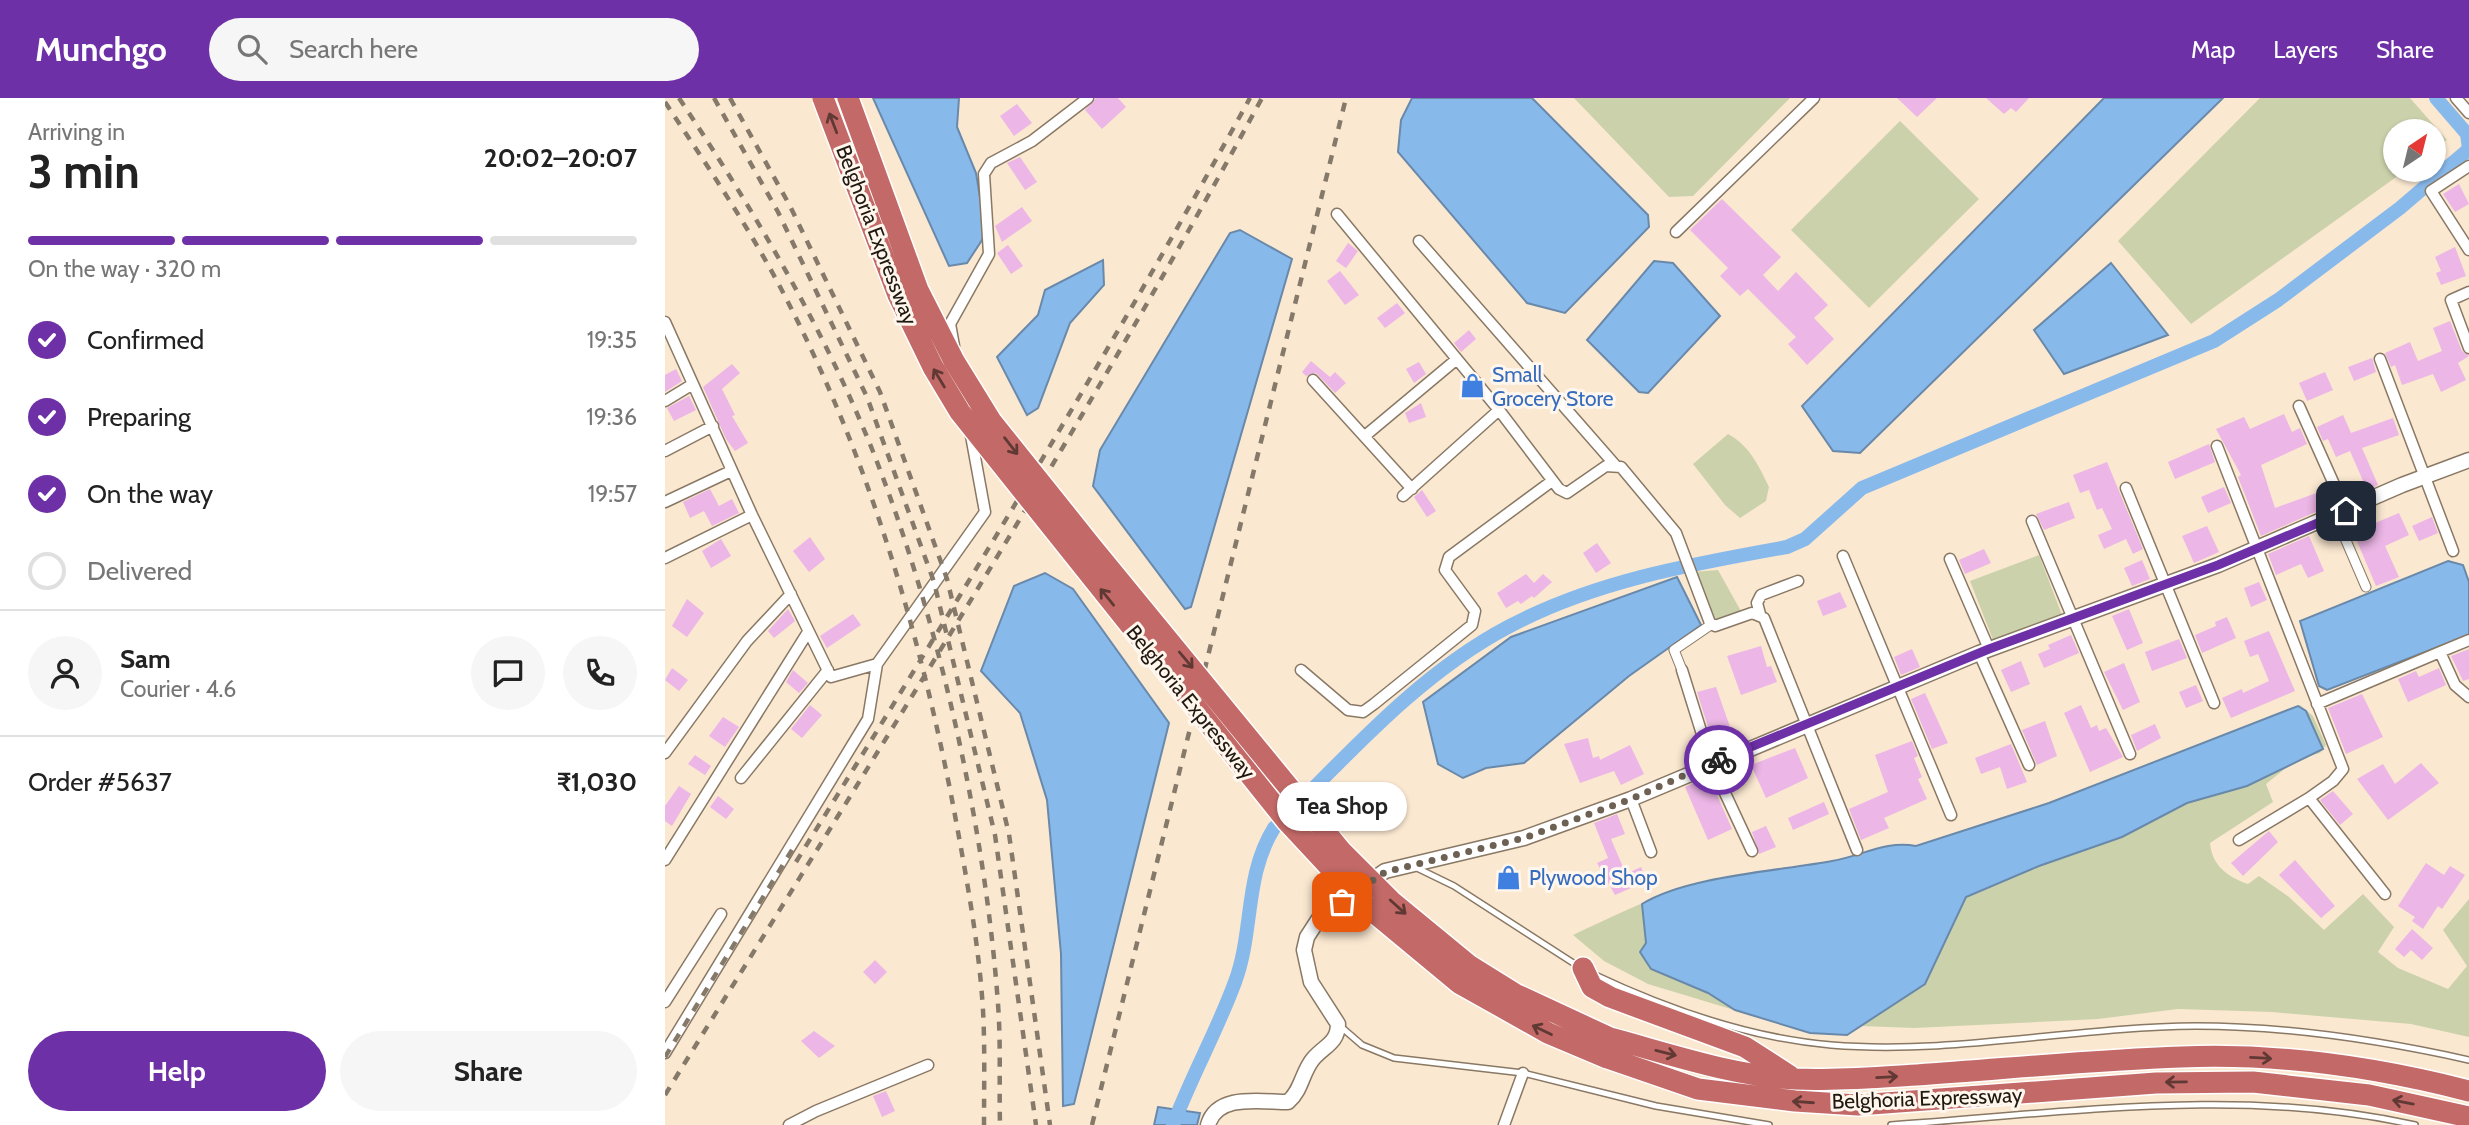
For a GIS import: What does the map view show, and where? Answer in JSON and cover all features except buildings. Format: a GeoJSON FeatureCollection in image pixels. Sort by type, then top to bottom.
{"type":"FeatureCollection","features":[{"type":"Feature","properties":{"kind":"highway","name":"Belghoria Expressway"},"geometry":{"type":"LineString","coordinates":[[823,98],[898,295],[933,367],[960,412],[1286,820],[1365,905],[1459,983],[1548,1033],[1607,1048],[1794,1079],[1871,1077],[2182,1057],[2291,1059],[2361,1069],[2469,1091]]}},
{"type":"Feature","properties":{"kind":"highway","name":"Belghoria Expressway"},"geometry":{"type":"LineString","coordinates":[[848,98],[918,290],[954,361],[991,421],[1341,851],[1391,901],[1470,966],[1607,1048],[1698,1089],[1795,1101],[1858,1105],[2156,1083],[2253,1082],[2369,1095],[2469,1117]]}},
{"type":"Feature","properties":{"kind":"highway"},"geometry":{"type":"LineString","coordinates":[[1583,968],[1593,986],[1610,997],[1745,1047],[1794,1079]]}},
{"type":"Feature","properties":{"kind":"highway"},"geometry":{"type":"LineString","coordinates":[[2043,1066],[2047,1092]]}},
{"type":"Feature","properties":{"kind":"street"},"geometry":{"type":"LineString","coordinates":[[665,1053],[868,719],[877,664],[985,512],[950,324],[989,254],[984,174],[991,163],[1032,141],[1088,98]]}},
{"type":"Feature","properties":{"kind":"street"},"geometry":{"type":"LineString","coordinates":[[1676,232],[1814,98]]}},
{"type":"Feature","properties":{"kind":"street"},"geometry":{"type":"LineString","coordinates":[[2456,98],[2469,113]]}},
{"type":"Feature","properties":{"kind":"street"},"geometry":{"type":"LineString","coordinates":[[2469,166],[2431,191],[2469,250]]}},
{"type":"Feature","properties":{"kind":"street"},"geometry":{"type":"LineString","coordinates":[[1337,214],[1499,410],[1552,481],[1572,490],[1606,466],[1616,466]]}},
{"type":"Feature","properties":{"kind":"street"},"geometry":{"type":"LineString","coordinates":[[1419,241],[1616,466],[1625,471],[1669,524],[1685,554],[1691,579],[1712,624]]}},
{"type":"Feature","properties":{"kind":"street"},"geometry":{"type":"LineString","coordinates":[[2469,292],[2451,300],[2469,348]]}},
{"type":"Feature","properties":{"kind":"street"},"geometry":{"type":"LineString","coordinates":[[665,322],[670,345],[693,384],[731,471],[831,677],[877,664]]}},
{"type":"Feature","properties":{"kind":"street"},"geometry":{"type":"LineString","coordinates":[[1366,435],[1457,359]]}},
{"type":"Feature","properties":{"kind":"street"},"geometry":{"type":"LineString","coordinates":[[2380,359],[2453,551]]}},
{"type":"Feature","properties":{"kind":"street"},"geometry":{"type":"LineString","coordinates":[[1313,380],[1366,435],[1407,493],[1499,410]]}},
{"type":"Feature","properties":{"kind":"street"},"geometry":{"type":"LineString","coordinates":[[665,401],[693,384]]}},
{"type":"Feature","properties":{"kind":"street"},"geometry":{"type":"LineString","coordinates":[[2299,406],[2341,513],[2366,587]]}},
{"type":"Feature","properties":{"kind":"street"},"geometry":{"type":"LineString","coordinates":[[665,452],[713,426]]}},
{"type":"Feature","properties":{"kind":"street"},"geometry":{"type":"LineString","coordinates":[[2217,446],[2343,769],[2333,781],[2309,798],[2239,840]]}},
{"type":"Feature","properties":{"kind":"street"},"geometry":{"type":"LineString","coordinates":[[1207,1125],[1211,1114],[1222,1105],[1288,1102],[1300,1087],[1308,1067],[1334,1040],[1338,1024],[1311,982],[1304,950],[1307,937],[1320,917],[1385,872],[1524,838],[1631,799],[1711,763],[1984,651],[2167,584],[2469,460]]}},
{"type":"Feature","properties":{"kind":"street"},"geometry":{"type":"LineString","coordinates":[[665,502],[731,471]]}},
{"type":"Feature","properties":{"kind":"street"},"geometry":{"type":"LineString","coordinates":[[1301,670],[1348,710],[1363,712],[1374,704],[1472,625],[1475,611],[1445,570],[1449,557],[1552,481]]}},
{"type":"Feature","properties":{"kind":"street"},"geometry":{"type":"LineString","coordinates":[[2126,488],[2214,703]]}},
{"type":"Feature","properties":{"kind":"street"},"geometry":{"type":"LineString","coordinates":[[665,558],[752,515]]}},
{"type":"Feature","properties":{"kind":"street"},"geometry":{"type":"LineString","coordinates":[[2032,522],[2070,618],[2130,754]]}},
{"type":"Feature","properties":{"kind":"street"},"geometry":{"type":"LineString","coordinates":[[1843,556],[1951,815]]}},
{"type":"Feature","properties":{"kind":"street"},"geometry":{"type":"LineString","coordinates":[[1950,559],[2029,765]]}},
{"type":"Feature","properties":{"kind":"street"},"geometry":{"type":"LineString","coordinates":[[1798,581],[1761,594],[1757,603],[1760,614],[1768,623],[1805,725],[1857,850]]}},
{"type":"Feature","properties":{"kind":"street"},"geometry":{"type":"LineString","coordinates":[[665,753],[747,641],[791,594]]}},
{"type":"Feature","properties":{"kind":"street"},"geometry":{"type":"LineString","coordinates":[[1752,851],[1711,763],[1674,650],[1712,624],[1715,626],[1760,614]]}},
{"type":"Feature","properties":{"kind":"street"},"geometry":{"type":"LineString","coordinates":[[665,860],[808,632]]}},
{"type":"Feature","properties":{"kind":"street"},"geometry":{"type":"LineString","coordinates":[[2317,704],[2469,640]]}},
{"type":"Feature","properties":{"kind":"street"},"geometry":{"type":"LineString","coordinates":[[2440,652],[2455,685],[2469,697]]}},
{"type":"Feature","properties":{"kind":"street"},"geometry":{"type":"LineString","coordinates":[[740,778],[828,670]]}},
{"type":"Feature","properties":{"kind":"street"},"geometry":{"type":"LineString","coordinates":[[2309,798],[2385,894]]}},
{"type":"Feature","properties":{"kind":"street"},"geometry":{"type":"LineString","coordinates":[[1631,799],[1651,852]]}},
{"type":"Feature","properties":{"kind":"street"},"geometry":{"type":"LineString","coordinates":[[665,1002],[721,914]]}},
{"type":"Feature","properties":{"kind":"street"},"geometry":{"type":"LineString","coordinates":[[789,1125],[816,1111],[928,1065]]}},
{"type":"Feature","properties":{"kind":"street"},"geometry":{"type":"LineString","coordinates":[[1504,1125],[1523,1073]]}},
{"type":"Feature","properties":{"kind":"lane"},"geometry":{"type":"LineString","coordinates":[[1399,867],[1423,870],[1443,879],[1583,968],[1638,995],[1738,1028],[1831,1045],[1927,1046],[2148,1029],[2243,1027],[2374,1040],[2469,1060]]}},
{"type":"Feature","properties":{"kind":"lane"},"geometry":{"type":"LineString","coordinates":[[1338,1024],[1362,1045],[1394,1058],[1523,1073],[1656,1106],[1769,1125]]}},
{"type":"Feature","properties":{"kind":"lane"},"geometry":{"type":"LineString","coordinates":[[1891,1125],[2230,1103],[2341,1111],[2415,1125]]}},
{"type":"Feature","properties":{"kind":"green space"},"geometry":{"type":"Polygon","coordinates":[[[1574,98],[1790,98],[1693,196],[1669,197],[1574,98]]]}},
{"type":"Feature","properties":{"kind":"green space"},"geometry":{"type":"Polygon","coordinates":[[[2260,98],[2410,98],[2428,119],[2383,119],[2383,182],[2389,182],[2191,324],[2118,241],[2260,98]]]}},
{"type":"Feature","properties":{"kind":"green space"},"geometry":{"type":"Polygon","coordinates":[[[1900,121],[1979,199],[1869,308],[1791,230],[1900,121]]]}},
{"type":"Feature","properties":{"kind":"green space"},"geometry":{"type":"Polygon","coordinates":[[[1728,434],[1748,450],[1769,487],[1766,501],[1740,518],[1725,505],[1693,464],[1728,434]]]}},
{"type":"Feature","properties":{"kind":"green space"},"geometry":{"type":"Polygon","coordinates":[[[2039,555],[2062,615],[1993,640],[1970,581],[2039,555]]]}},
{"type":"Feature","properties":{"kind":"green space"},"geometry":{"type":"Polygon","coordinates":[[[1718,570],[1742,613],[1715,620],[1693,572],[1718,570]]]}},
{"type":"Feature","properties":{"kind":"green space"},"geometry":{"type":"Polygon","coordinates":[[[2300,705],[2313,716],[2326,745],[2320,753],[2297,759],[2266,784],[2273,802],[2210,843],[2214,858],[2222,870],[2248,884],[2259,876],[2289,897],[2324,930],[2363,894],[2394,927],[2378,952],[2398,968],[2448,989],[2467,966],[2443,930],[2469,899],[2469,1037],[2411,1024],[2272,1012],[2178,1009],[2098,1019],[1915,1028],[1777,1023],[1648,984],[1604,961],[1573,935],[1684,887],[1915,846],[2033,810],[2300,705]]]}},
{"type":"Feature","properties":{"kind":"water"},"geometry":{"type":"Polygon","coordinates":[[[873,98],[959,98],[957,127],[976,173],[986,234],[967,263],[949,266],[873,98]]]}},
{"type":"Feature","properties":{"kind":"water"},"geometry":{"type":"Polygon","coordinates":[[[1412,98],[1532,98],[1648,215],[1649,227],[1565,313],[1527,303],[1398,152],[1401,120],[1412,98]]]}},
{"type":"Feature","properties":{"kind":"water"},"geometry":{"type":"Polygon","coordinates":[[[2104,98],[2223,98],[1860,453],[1833,451],[1802,406],[2104,98]]]}},
{"type":"Feature","properties":{"kind":"water"},"geometry":{"type":"Polygon","coordinates":[[[1240,230],[1292,259],[1191,607],[1185,609],[1093,486],[1100,450],[1230,233],[1240,230]]]}},
{"type":"Feature","properties":{"kind":"water"},"geometry":{"type":"Polygon","coordinates":[[[1103,260],[1104,285],[1070,323],[1038,408],[1027,415],[997,357],[1038,315],[1045,290],[1103,260]]]}},
{"type":"Feature","properties":{"kind":"water"},"geometry":{"type":"Polygon","coordinates":[[[1654,261],[1673,263],[1720,316],[1648,393],[1639,392],[1587,340],[1654,261]]]}},
{"type":"Feature","properties":{"kind":"water"},"geometry":{"type":"Polygon","coordinates":[[[2111,263],[2168,335],[2064,374],[2034,330],[2111,263]]]}},
{"type":"Feature","properties":{"kind":"water"},"geometry":{"type":"Polygon","coordinates":[[[2448,561],[2463,565],[2469,582],[2469,635],[2327,690],[2319,686],[2300,621],[2448,561]]]}},
{"type":"Feature","properties":{"kind":"water"},"geometry":{"type":"Polygon","coordinates":[[[1045,573],[1073,589],[1169,723],[1074,1104],[1063,1106],[1061,954],[1047,800],[1020,713],[981,671],[1014,586],[1045,573]]]}},
{"type":"Feature","properties":{"kind":"water"},"geometry":{"type":"Polygon","coordinates":[[[1677,577],[1701,625],[1629,676],[1524,763],[1486,768],[1463,778],[1438,764],[1423,702],[1511,637],[1677,577]]]}},
{"type":"Feature","properties":{"kind":"water"},"geometry":{"type":"Polygon","coordinates":[[[2298,706],[2306,711],[2323,749],[2247,786],[2187,803],[2122,837],[2039,866],[1966,897],[1925,984],[1847,1035],[1810,1033],[1735,1010],[1708,993],[1651,969],[1640,952],[1646,943],[1642,904],[1661,895],[1708,881],[1843,859],[1894,845],[1916,846],[2049,803],[2298,706]]]}},
{"type":"Feature","properties":{"kind":"water"},"geometry":{"type":"Polygon","coordinates":[[[1158,1107],[1200,1113],[1197,1125],[1154,1125],[1158,1107]]]}},
{"type":"Feature","properties":{"kind":"waterway"},"geometry":{"type":"LineString","coordinates":[[1173,1125],[1235,982],[1245,943],[1253,884],[1264,846],[1274,828],[1413,693],[1475,647],[1541,611],[1575,597],[1644,576],[1787,547],[1805,539],[1862,488],[2214,341],[2278,300],[2400,208],[2469,149],[2467,134],[2436,98]]}},
{"type":"Feature","properties":{"kind":"railway"},"geometry":{"type":"LineString","coordinates":[[679,98],[785,269],[831,357],[872,449],[918,581],[955,722],[982,865],[998,1004],[1000,1125]]}},
{"type":"Feature","properties":{"kind":"railway"},"geometry":{"type":"LineString","coordinates":[[714,98],[778,212],[867,397],[934,582],[995,835],[1036,1125]]}},
{"type":"Feature","properties":{"kind":"railway"},"geometry":{"type":"LineString","coordinates":[[730,98],[790,206],[880,392],[947,579],[1009,834],[1050,1125]]}},
{"type":"Feature","properties":{"kind":"railway"},"geometry":{"type":"LineString","coordinates":[[796,862],[1085,388],[1250,98]]}},
{"type":"Feature","properties":{"kind":"railway"},"geometry":{"type":"LineString","coordinates":[[665,1095],[1045,477],[1192,225],[1262,98]]}},
{"type":"Feature","properties":{"kind":"railway"},"geometry":{"type":"LineString","coordinates":[[1092,1125],[1346,98]]}},
{"type":"Feature","properties":{"kind":"railway"},"geometry":{"type":"LineString","coordinates":[[665,102],[749,231],[793,312],[847,432],[891,555],[941,746],[967,884],[983,1010],[984,1125]]}},
{"type":"Feature","properties":{"kind":"railway"},"geometry":{"type":"LineString","coordinates":[[665,1057],[795,845]]}},
{"type":"Feature","properties":{"kind":"way so far"},"geometry":{"type":"LineString","coordinates":[[1342,902],[1385,872],[1524,838],[1631,799],[1719,760]]}},
{"type":"Feature","properties":{"kind":"place","name":"Small Grocery Store"},"geometry":{"type":"Point","coordinates":[1472,386]}},
{"type":"Feature","properties":{"kind":"place","name":"Plywood Shop"},"geometry":{"type":"Point","coordinates":[1509,877]}},
{"type":"Feature","properties":{"kind":"place","name":"Tea Shop"},"geometry":{"type":"Point","coordinates":[1342,902]}},
{"type":"Feature","properties":{"kind":"route"},"geometry":{"type":"LineString","coordinates":[[1719,760],[1989,649],[2218,565],[2346,511]]}}]}
